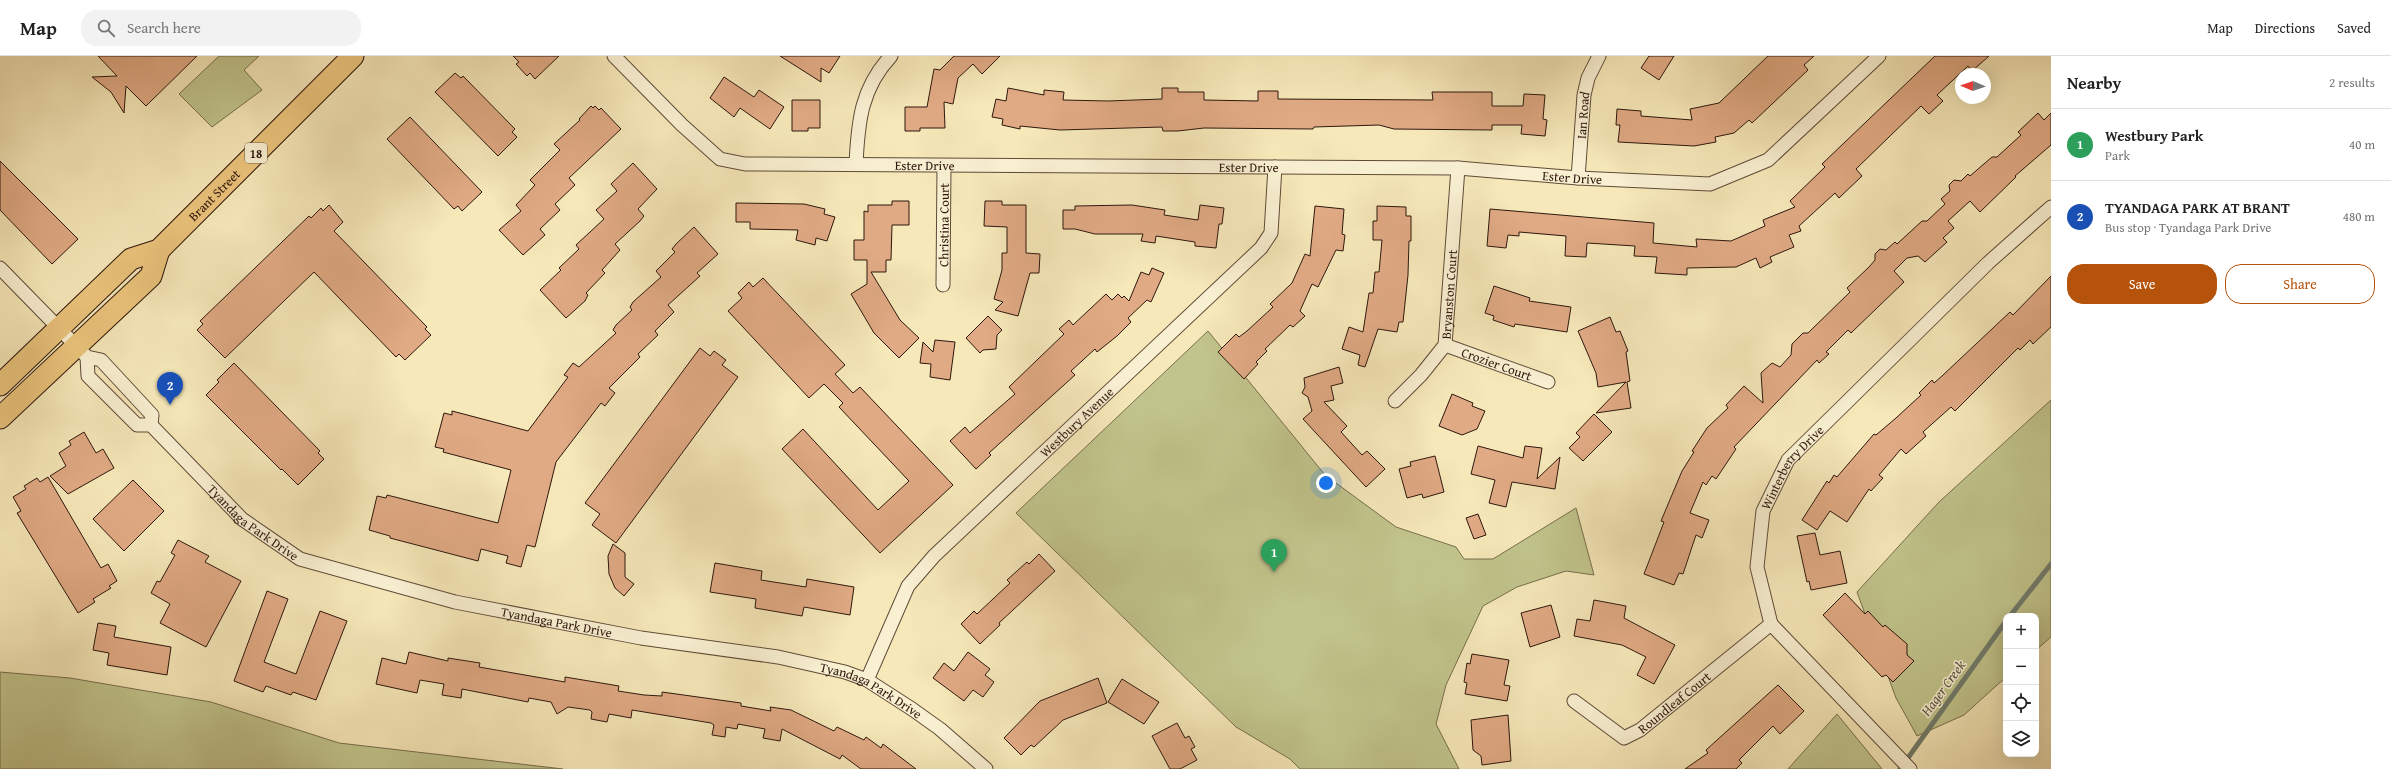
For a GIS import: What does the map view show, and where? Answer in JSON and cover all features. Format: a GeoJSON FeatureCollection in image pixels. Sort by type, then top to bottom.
{"type":"FeatureCollection","features":[{"type":"Feature","properties":{"kind":"main road","name":"Brant Street"},"geometry":{"type":"LineString","coordinates":[[0,385],[131,259],[159,250],[353,56]]}},
{"type":"Feature","properties":{"kind":"main road","name":"Brant Street"},"geometry":{"type":"LineString","coordinates":[[0,418],[82,352],[151,276],[159,250]]}},
{"type":"Feature","properties":{"kind":"street","name":"Ester Drive"},"geometry":{"type":"LineString","coordinates":[[614,56],[720,160],[745,164],[1458,168],[1578,178],[1710,184],[1768,160],[1879,56]]}},
{"type":"Feature","properties":{"kind":"street"},"geometry":{"type":"LineString","coordinates":[[856,164],[858,132],[863,103],[874,78],[892,56]]}},
{"type":"Feature","properties":{"kind":"street","name":"Ian Road"},"geometry":{"type":"LineString","coordinates":[[1578,178],[1584,95],[1588,78],[1599,56]]}},
{"type":"Feature","properties":{"kind":"street","name":"Christina Court"},"geometry":{"type":"LineString","coordinates":[[943,285],[944,166]]}},
{"type":"Feature","properties":{"kind":"street","name":"Westbury Avenue"},"geometry":{"type":"LineString","coordinates":[[867,680],[908,586],[934,556],[1261,248],[1271,233],[1275,167]]}},
{"type":"Feature","properties":{"kind":"street","name":"Bryanston Court"},"geometry":{"type":"LineString","coordinates":[[1395,401],[1421,375],[1446,345],[1458,168]]}},
{"type":"Feature","properties":{"kind":"street","name":"Winterberry Drive"},"geometry":{"type":"LineString","coordinates":[[1910,769],[1771,624],[1757,567],[1763,511],[1788,460],[1988,263],[2051,207]]}},
{"type":"Feature","properties":{"kind":"street","name":"Tyandaga Park Drive"},"geometry":{"type":"LineString","coordinates":[[0,268],[82,352],[101,360],[152,415],[151,425],[242,519],[300,559],[455,602],[641,638],[816,664],[867,680],[940,729],[986,769]]}},
{"type":"Feature","properties":{"kind":"street","name":"Crozier Court"},"geometry":{"type":"LineString","coordinates":[[1446,345],[1548,382]]}},
{"type":"Feature","properties":{"kind":"street"},"geometry":{"type":"LineString","coordinates":[[82,352],[88,376],[137,425],[151,425]]}},
{"type":"Feature","properties":{"kind":"street","name":"Roundleaf Court"},"geometry":{"type":"LineString","coordinates":[[1574,701],[1624,738],[1640,730],[1771,624]]}},
{"type":"Feature","properties":{"kind":"green space"},"geometry":{"type":"Polygon","coordinates":[[[219,56],[259,56],[244,70],[262,90],[212,127],[179,94],[219,56]]]}},
{"type":"Feature","properties":{"kind":"green space"},"geometry":{"type":"Polygon","coordinates":[[[1208,331],[1325,475],[1396,527],[1456,547],[1464,559],[1493,559],[1576,508],[1594,575],[1566,571],[1517,587],[1483,606],[1446,685],[1436,724],[1459,769],[1300,769],[1290,759],[1236,727],[1016,513],[1208,331]]]}},
{"type":"Feature","properties":{"kind":"green space"},"geometry":{"type":"Polygon","coordinates":[[[2051,400],[2051,637],[2039,647],[2039,613],[2003,613],[2003,680],[1964,715],[1917,736],[1896,698],[1857,592],[1939,502],[2051,400]]]}},
{"type":"Feature","properties":{"kind":"green space"},"geometry":{"type":"Polygon","coordinates":[[[0,672],[70,678],[211,702],[339,743],[563,769],[0,769],[0,672]]]}},
{"type":"Feature","properties":{"kind":"green space"},"geometry":{"type":"Polygon","coordinates":[[[1837,714],[1882,769],[1788,769],[1837,714]]]}},
{"type":"Feature","properties":{"kind":"building"},"geometry":{"type":"Polygon","coordinates":[[[98,56],[197,56],[146,106],[126,86],[124,113],[111,92],[92,77],[117,76],[98,56]]]}},
{"type":"Feature","properties":{"kind":"building"},"geometry":{"type":"Polygon","coordinates":[[[513,56],[559,56],[535,79],[530,73],[527,76],[516,64],[519,62],[513,56]]]}},
{"type":"Feature","properties":{"kind":"building"},"geometry":{"type":"Polygon","coordinates":[[[780,56],[840,56],[829,73],[821,68],[821,82],[780,56]]]}},
{"type":"Feature","properties":{"kind":"building"},"geometry":{"type":"Polygon","coordinates":[[[954,56],[1000,56],[982,74],[973,64],[958,78],[953,104],[944,102],[945,128],[920,128],[920,131],[905,131],[905,107],[927,107],[934,69],[940,70],[954,56]]]}},
{"type":"Feature","properties":{"kind":"building"},"geometry":{"type":"Polygon","coordinates":[[[1649,56],[1674,56],[1659,80],[1641,68],[1649,56]]]}},
{"type":"Feature","properties":{"kind":"building"},"geometry":{"type":"Polygon","coordinates":[[[1768,56],[1814,56],[1804,65],[1808,70],[1752,123],[1749,120],[1734,133],[1715,137],[1716,142],[1694,146],[1618,142],[1620,125],[1616,125],[1617,109],[1641,111],[1641,116],[1692,120],[1690,109],[1719,103],[1768,56]]]}},
{"type":"Feature","properties":{"kind":"building"},"geometry":{"type":"Polygon","coordinates":[[[1935,56],[1989,56],[1975,68],[1970,68],[1968,66],[1966,68],[1955,68],[1955,78],[1937,95],[1943,101],[1929,114],[1921,106],[1856,169],[1862,176],[1839,198],[1835,193],[1799,226],[1801,231],[1789,235],[1794,247],[1770,257],[1772,262],[1760,268],[1756,258],[1736,267],[1687,268],[1687,275],[1655,273],[1657,257],[1634,256],[1635,246],[1587,243],[1586,257],[1565,256],[1566,236],[1519,232],[1519,236],[1508,235],[1506,248],[1487,246],[1490,209],[1654,223],[1653,243],[1697,247],[1696,239],[1731,241],[1765,226],[1763,220],[1795,207],[1790,201],[1825,167],[1822,164],[1935,56]]]}},
{"type":"Feature","properties":{"kind":"building"},"geometry":{"type":"Polygon","coordinates":[[[455,73],[461,78],[463,76],[515,129],[512,132],[517,137],[498,156],[435,92],[455,73]]]}},
{"type":"Feature","properties":{"kind":"building"},"geometry":{"type":"Polygon","coordinates":[[[724,77],[754,97],[759,90],[784,107],[770,129],[740,108],[734,117],[710,98],[724,77]]]}},
{"type":"Feature","properties":{"kind":"building"},"geometry":{"type":"Polygon","coordinates":[[[1008,88],[1044,95],[1044,90],[1064,92],[1063,100],[1108,101],[1162,99],[1162,88],[1178,88],[1178,92],[1204,92],[1204,100],[1258,101],[1258,91],[1278,91],[1278,99],[1433,100],[1432,92],[1492,92],[1492,106],[1523,106],[1524,94],[1545,95],[1543,119],[1547,120],[1545,136],[1521,134],[1522,125],[1492,125],[1492,130],[1394,129],[1379,125],[1314,127],[1313,129],[1204,128],[1178,131],[1163,131],[1162,127],[1060,130],[1020,126],[1020,129],[1002,125],[1003,119],[992,117],[996,99],[1006,101],[1008,88]]]}},
{"type":"Feature","properties":{"kind":"building"},"geometry":{"type":"Polygon","coordinates":[[[792,100],[820,100],[820,128],[808,128],[808,131],[792,131],[792,100]]]}},
{"type":"Feature","properties":{"kind":"building"},"geometry":{"type":"Polygon","coordinates":[[[591,106],[593,108],[595,106],[599,110],[601,108],[621,129],[569,178],[575,185],[555,204],[560,210],[540,229],[545,235],[523,255],[499,230],[521,211],[516,205],[535,185],[530,180],[560,150],[554,144],[580,120],[579,119],[591,106]]]}},
{"type":"Feature","properties":{"kind":"building"},"geometry":{"type":"Polygon","coordinates":[[[2038,113],[2044,120],[2051,113],[2051,145],[2015,176],[2016,177],[1980,212],[1970,201],[1948,221],[1954,228],[1943,238],[1947,242],[1925,262],[1918,256],[1907,258],[1894,271],[1904,282],[1851,333],[1848,330],[1826,352],[1829,354],[1819,363],[1817,360],[1734,447],[1736,449],[1716,479],[1712,476],[1706,485],[1703,482],[1690,513],[1709,520],[1702,538],[1696,535],[1683,574],[1679,573],[1674,585],[1644,574],[1664,522],[1661,521],[1682,471],[1694,452],[1692,451],[1707,428],[1728,408],[1726,405],[1744,386],[1763,403],[1761,373],[1772,363],[1780,367],[1791,355],[1792,344],[1803,333],[1808,333],[1850,292],[1847,288],[1875,260],[1875,254],[1880,249],[1886,250],[1895,242],[1897,244],[1922,221],[1927,221],[1945,204],[1941,199],[1950,191],[1949,185],[1954,180],[1961,181],[1968,174],[1970,176],[1992,157],[1997,157],[2021,135],[2018,132],[2038,113]]]}},
{"type":"Feature","properties":{"kind":"building"},"geometry":{"type":"Polygon","coordinates":[[[410,117],[482,192],[462,211],[458,206],[454,209],[387,139],[410,117]]]}},
{"type":"Feature","properties":{"kind":"building"},"geometry":{"type":"Polygon","coordinates":[[[0,161],[78,239],[52,264],[0,210],[0,161]]]}},
{"type":"Feature","properties":{"kind":"building"},"geometry":{"type":"Polygon","coordinates":[[[633,163],[657,189],[638,209],[644,216],[615,244],[620,250],[602,270],[605,273],[586,293],[588,295],[585,301],[566,318],[540,290],[561,270],[559,268],[579,249],[576,245],[604,219],[596,210],[617,191],[611,184],[633,163]]]}},
{"type":"Feature","properties":{"kind":"building"},"geometry":{"type":"Polygon","coordinates":[[[892,201],[909,201],[909,225],[892,225],[891,260],[886,260],[886,272],[871,272],[900,320],[919,338],[899,358],[874,333],[851,294],[867,284],[867,260],[854,260],[854,240],[864,240],[864,211],[868,212],[868,205],[892,205],[892,201]]]}},
{"type":"Feature","properties":{"kind":"building"},"geometry":{"type":"Polygon","coordinates":[[[985,201],[1002,201],[1002,205],[1026,205],[1026,253],[1040,254],[1039,273],[1030,273],[1018,316],[995,310],[1003,302],[994,299],[1002,270],[1002,253],[1007,253],[1007,227],[984,226],[985,201]]]}},
{"type":"Feature","properties":{"kind":"building"},"geometry":{"type":"Polygon","coordinates":[[[736,203],[804,204],[825,209],[824,214],[835,217],[827,241],[816,238],[815,245],[796,240],[798,230],[750,229],[750,222],[736,222],[736,203]]]}},
{"type":"Feature","properties":{"kind":"building"},"geometry":{"type":"Polygon","coordinates":[[[329,205],[343,222],[334,231],[427,327],[425,329],[431,335],[405,360],[399,354],[396,357],[314,272],[225,358],[197,330],[203,324],[200,321],[309,216],[311,218],[321,208],[323,211],[329,205]]]}},
{"type":"Feature","properties":{"kind":"building"},"geometry":{"type":"Polygon","coordinates":[[[1132,205],[1165,210],[1164,215],[1198,220],[1200,205],[1224,208],[1222,224],[1219,224],[1216,248],[1195,246],[1195,242],[1156,236],[1155,243],[1141,241],[1143,234],[1095,234],[1075,229],[1063,229],[1063,210],[1075,210],[1075,206],[1132,205]]]}},
{"type":"Feature","properties":{"kind":"building"},"geometry":{"type":"Polygon","coordinates":[[[1315,206],[1344,209],[1342,234],[1345,235],[1343,251],[1336,250],[1318,287],[1312,284],[1300,311],[1305,316],[1293,327],[1290,325],[1265,349],[1267,351],[1256,362],[1258,364],[1244,379],[1218,352],[1236,334],[1239,337],[1273,307],[1270,304],[1292,283],[1305,254],[1310,256],[1315,206]]]}},
{"type":"Feature","properties":{"kind":"building"},"geometry":{"type":"Polygon","coordinates":[[[1377,206],[1406,207],[1406,216],[1411,216],[1411,241],[1409,241],[1408,275],[1403,322],[1399,322],[1397,332],[1378,329],[1365,367],[1358,365],[1360,355],[1342,349],[1349,327],[1363,332],[1369,293],[1373,293],[1375,272],[1379,272],[1382,240],[1373,240],[1373,221],[1377,221],[1377,206]]]}},
{"type":"Feature","properties":{"kind":"building"},"geometry":{"type":"Polygon","coordinates":[[[694,227],[718,254],[697,273],[700,276],[668,305],[674,312],[655,331],[658,335],[638,354],[640,357],[609,388],[615,393],[605,406],[601,403],[556,462],[535,547],[527,545],[521,567],[506,563],[508,556],[481,549],[478,561],[390,538],[390,536],[369,530],[377,496],[386,498],[387,495],[498,523],[511,470],[443,452],[444,449],[435,447],[444,413],[452,415],[452,411],[528,431],[568,377],[564,375],[573,363],[579,367],[616,333],[613,330],[616,325],[632,310],[630,307],[633,302],[661,277],[656,271],[675,252],[672,249],[676,244],[694,227]]]}},
{"type":"Feature","properties":{"kind":"building"},"geometry":{"type":"Polygon","coordinates":[[[1152,268],[1164,273],[1151,302],[1147,300],[1128,318],[1131,322],[1117,336],[1097,352],[1095,349],[1071,371],[1075,375],[989,453],[991,455],[976,469],[950,441],[965,427],[970,433],[1015,394],[1009,387],[1064,334],[1059,329],[1069,320],[1073,325],[1106,294],[1112,300],[1118,294],[1122,298],[1124,296],[1129,301],[1141,272],[1149,275],[1152,268]]]}},
{"type":"Feature","properties":{"kind":"building"},"geometry":{"type":"Polygon","coordinates":[[[2051,276],[2051,327],[2033,344],[2030,340],[2020,350],[2018,348],[1955,411],[1951,407],[1923,432],[1926,436],[1906,454],[1901,449],[1879,475],[1883,478],[1871,491],[1869,489],[1847,522],[1830,511],[1817,530],[1802,520],[1827,481],[1829,483],[1834,475],[1837,477],[1874,434],[1876,435],[1896,418],[1921,395],[1919,393],[1932,380],[1934,383],[2010,312],[2013,315],[2051,276]]]}},
{"type":"Feature","properties":{"kind":"building"},"geometry":{"type":"Polygon","coordinates":[[[763,278],[845,365],[835,374],[853,393],[860,387],[953,485],[880,553],[782,449],[803,429],[878,510],[909,481],[839,407],[843,403],[824,384],[809,398],[728,311],[742,298],[738,293],[749,282],[753,287],[763,278]]]}},
{"type":"Feature","properties":{"kind":"building"},"geometry":{"type":"Polygon","coordinates":[[[1494,286],[1530,298],[1529,301],[1571,307],[1567,332],[1515,324],[1514,327],[1493,320],[1494,316],[1485,313],[1494,286]]]}},
{"type":"Feature","properties":{"kind":"building"},"geometry":{"type":"Polygon","coordinates":[[[988,316],[1002,330],[997,335],[996,349],[983,350],[980,353],[966,338],[988,316]]]}},
{"type":"Feature","properties":{"kind":"building"},"geometry":{"type":"Polygon","coordinates":[[[1610,317],[1616,332],[1620,331],[1628,351],[1626,352],[1630,381],[1627,382],[1631,408],[1596,413],[1626,382],[1598,387],[1596,373],[1578,331],[1610,317]]]}},
{"type":"Feature","properties":{"kind":"building"},"geometry":{"type":"Polygon","coordinates":[[[935,340],[955,342],[950,380],[930,377],[931,364],[920,363],[923,342],[933,352],[935,340]]]}},
{"type":"Feature","properties":{"kind":"building"},"geometry":{"type":"Polygon","coordinates":[[[700,348],[710,356],[714,351],[726,360],[722,365],[738,377],[616,543],[592,525],[600,514],[585,503],[700,348]]]}},
{"type":"Feature","properties":{"kind":"building"},"geometry":{"type":"Polygon","coordinates":[[[234,363],[320,451],[318,453],[324,459],[298,485],[206,395],[219,382],[217,380],[234,363]]]}},
{"type":"Feature","properties":{"kind":"building"},"geometry":{"type":"Polygon","coordinates":[[[1339,367],[1343,383],[1331,386],[1334,400],[1324,402],[1347,426],[1341,432],[1362,455],[1367,451],[1385,469],[1366,487],[1303,419],[1312,411],[1308,397],[1302,393],[1305,387],[1304,378],[1339,367]]]}},
{"type":"Feature","properties":{"kind":"building"},"geometry":{"type":"Polygon","coordinates":[[[1452,394],[1473,403],[1472,406],[1485,411],[1477,429],[1462,435],[1439,426],[1452,394]]]}},
{"type":"Feature","properties":{"kind":"building"},"geometry":{"type":"Polygon","coordinates":[[[1594,414],[1612,432],[1583,461],[1569,448],[1580,437],[1576,433],[1594,414]]]}},
{"type":"Feature","properties":{"kind":"building"},"geometry":{"type":"Polygon","coordinates":[[[84,432],[96,453],[103,449],[114,468],[68,494],[50,476],[66,466],[59,453],[71,445],[69,441],[84,432]]]}},
{"type":"Feature","properties":{"kind":"building"},"geometry":{"type":"Polygon","coordinates":[[[1478,446],[1523,458],[1525,446],[1542,448],[1537,479],[1560,457],[1555,489],[1512,482],[1506,507],[1489,503],[1495,480],[1471,474],[1478,446]]]}},
{"type":"Feature","properties":{"kind":"building"},"geometry":{"type":"Polygon","coordinates":[[[1435,456],[1444,492],[1423,498],[1422,494],[1407,498],[1399,469],[1411,466],[1410,462],[1435,456]]]}},
{"type":"Feature","properties":{"kind":"building"},"geometry":{"type":"Polygon","coordinates":[[[48,477],[101,568],[108,564],[117,581],[109,586],[111,588],[93,599],[95,602],[78,613],[17,513],[21,511],[13,497],[26,489],[24,486],[37,478],[40,482],[48,477]]]}},
{"type":"Feature","properties":{"kind":"building"},"geometry":{"type":"Polygon","coordinates":[[[133,480],[164,511],[124,551],[93,519],[133,480]]]}},
{"type":"Feature","properties":{"kind":"building"},"geometry":{"type":"Polygon","coordinates":[[[1478,514],[1486,535],[1474,539],[1466,518],[1478,514]]]}},
{"type":"Feature","properties":{"kind":"building"},"geometry":{"type":"Polygon","coordinates":[[[1815,533],[1820,555],[1840,551],[1847,583],[1811,590],[1809,581],[1807,582],[1797,536],[1815,533]]]}},
{"type":"Feature","properties":{"kind":"building"},"geometry":{"type":"Polygon","coordinates":[[[178,540],[209,556],[205,562],[241,581],[206,647],[160,623],[170,604],[151,593],[157,581],[160,582],[175,555],[171,553],[178,540]]]}},
{"type":"Feature","properties":{"kind":"building"},"geometry":{"type":"Polygon","coordinates":[[[613,544],[625,553],[625,577],[634,584],[624,596],[615,588],[609,574],[608,556],[613,544]]]}},
{"type":"Feature","properties":{"kind":"building"},"geometry":{"type":"Polygon","coordinates":[[[1039,554],[1055,571],[999,623],[1000,625],[980,644],[961,624],[974,611],[977,614],[1010,583],[1007,580],[1027,562],[1029,564],[1039,554]]]}},
{"type":"Feature","properties":{"kind":"building"},"geometry":{"type":"Polygon","coordinates":[[[715,563],[762,571],[761,580],[806,587],[807,579],[854,587],[850,615],[804,607],[802,616],[755,608],[756,599],[710,592],[715,563]]]}},
{"type":"Feature","properties":{"kind":"building"},"geometry":{"type":"Polygon","coordinates":[[[267,591],[288,599],[264,662],[296,674],[320,611],[347,621],[316,700],[293,692],[291,695],[266,686],[263,692],[234,681],[267,591]]]}},
{"type":"Feature","properties":{"kind":"building"},"geometry":{"type":"Polygon","coordinates":[[[1845,593],[1865,614],[1868,611],[1883,627],[1885,625],[1907,644],[1907,655],[1914,661],[1893,682],[1886,675],[1882,677],[1823,615],[1845,593]]]}},
{"type":"Feature","properties":{"kind":"building"},"geometry":{"type":"Polygon","coordinates":[[[1594,600],[1626,606],[1624,618],[1675,645],[1654,684],[1637,675],[1646,657],[1622,645],[1574,636],[1577,619],[1590,621],[1594,600]]]}},
{"type":"Feature","properties":{"kind":"building"},"geometry":{"type":"Polygon","coordinates":[[[1551,605],[1560,637],[1530,647],[1521,613],[1551,605]]]}},
{"type":"Feature","properties":{"kind":"building"},"geometry":{"type":"Polygon","coordinates":[[[98,623],[116,626],[114,637],[171,647],[167,675],[107,665],[109,653],[93,650],[98,623]]]}},
{"type":"Feature","properties":{"kind":"building"},"geometry":{"type":"Polygon","coordinates":[[[409,652],[448,661],[448,658],[480,663],[479,667],[565,682],[565,677],[619,686],[618,691],[644,695],[662,696],[662,692],[741,703],[741,706],[771,711],[770,707],[791,710],[834,731],[837,727],[864,740],[866,737],[881,748],[883,744],[916,769],[861,769],[842,755],[840,759],[782,729],[780,741],[763,738],[765,729],[738,724],[737,729],[726,727],[725,737],[712,735],[714,725],[711,723],[632,710],[631,718],[609,714],[607,722],[591,719],[592,712],[590,710],[568,707],[557,714],[551,702],[529,698],[528,702],[462,689],[461,698],[442,695],[444,684],[420,680],[417,693],[376,684],[382,658],[406,664],[409,652]]]}},
{"type":"Feature","properties":{"kind":"building"},"geometry":{"type":"Polygon","coordinates":[[[968,652],[990,669],[985,675],[994,682],[983,697],[973,690],[964,701],[933,678],[944,663],[954,671],[968,652]]]}},
{"type":"Feature","properties":{"kind":"building"},"geometry":{"type":"Polygon","coordinates":[[[1472,654],[1509,660],[1504,685],[1510,686],[1507,701],[1465,694],[1467,683],[1464,682],[1467,663],[1470,664],[1472,654]]]}},
{"type":"Feature","properties":{"kind":"building"},"geometry":{"type":"Polygon","coordinates":[[[1098,678],[1107,703],[1063,720],[1034,747],[1031,745],[1021,755],[1004,738],[1040,701],[1098,678]]]}},
{"type":"Feature","properties":{"kind":"building"},"geometry":{"type":"Polygon","coordinates":[[[1122,679],[1159,702],[1144,724],[1108,702],[1122,679]]]}},
{"type":"Feature","properties":{"kind":"building"},"geometry":{"type":"Polygon","coordinates":[[[1778,685],[1804,711],[1780,734],[1773,726],[1739,760],[1742,763],[1736,769],[1685,769],[1708,753],[1706,750],[1778,685]]]}},
{"type":"Feature","properties":{"kind":"building"},"geometry":{"type":"Polygon","coordinates":[[[1508,715],[1511,761],[1482,765],[1481,756],[1473,750],[1471,720],[1508,715]]]}},
{"type":"Feature","properties":{"kind":"building"},"geometry":{"type":"Polygon","coordinates":[[[1177,723],[1185,738],[1189,736],[1195,747],[1191,749],[1197,760],[1180,769],[1170,769],[1152,736],[1177,723]]]}},
{"type":"Feature","properties":{"kind":"waterway","name":"Hager Creek"},"geometry":{"type":"LineString","coordinates":[[2012,613],[2051,564]]}},
{"type":"Feature","properties":{"kind":"waterway","name":"Hager Creek"},"geometry":{"type":"LineString","coordinates":[[1900,769],[2003,625]]}},
{"type":"Feature","properties":{"kind":"place","name":"TYANDAGA PARK AT BRANT"},"geometry":{"type":"Point","coordinates":[170,405]}},
{"type":"Feature","properties":{"kind":"place","name":"Westbury Park"},"geometry":{"type":"Point","coordinates":[1274,572]}}]}
